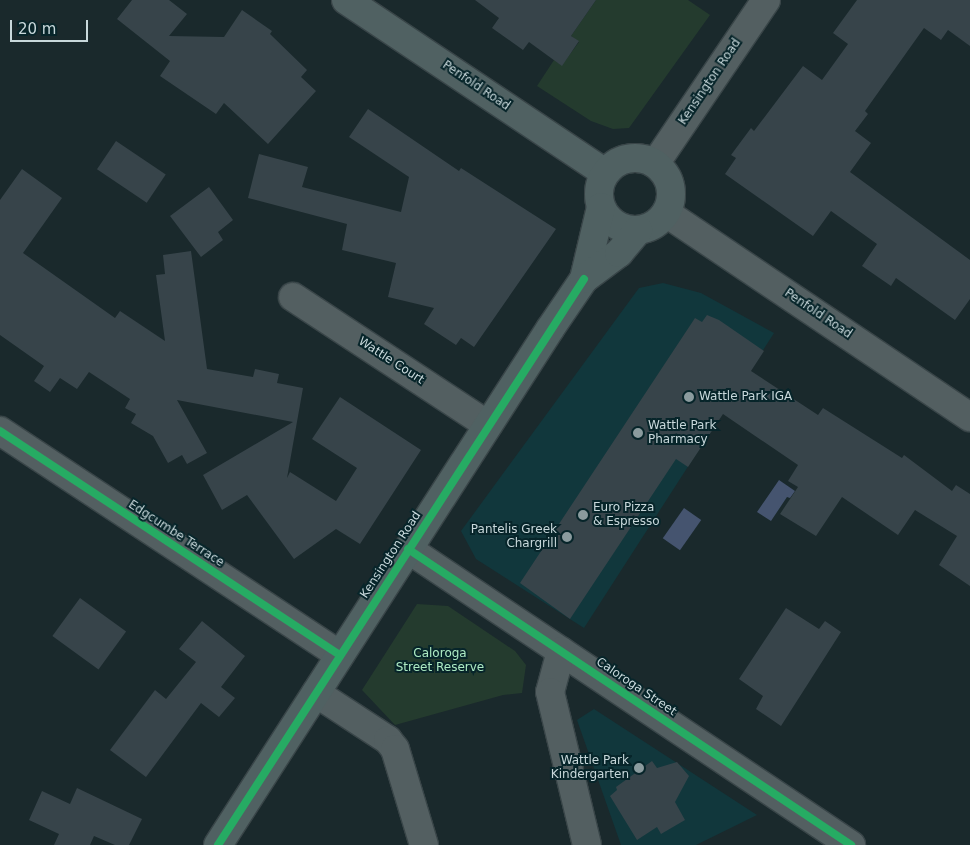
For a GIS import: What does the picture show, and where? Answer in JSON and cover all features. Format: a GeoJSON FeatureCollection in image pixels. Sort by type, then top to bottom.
{"type":"FeatureCollection","features":[{"type":"Feature","properties":{"kind":"main road","name":"Penfold Road"},"geometry":{"type":"LineString","coordinates":[[346,0],[606,172]]}},
{"type":"Feature","properties":{"kind":"main road"},"geometry":{"type":"LineString","coordinates":[[634,158],[655,164],[669,181],[670,202],[666,213],[649,227],[638,230],[616,225],[600,207],[598,195],[606,172],[613,164],[634,158]]}},
{"type":"Feature","properties":{"kind":"main road","name":"Kensington Road"},"geometry":{"type":"LineString","coordinates":[[584,279],[600,207]]}},
{"type":"Feature","properties":{"kind":"main road","name":"Kensington Road"},"geometry":{"type":"LineString","coordinates":[[218,845],[584,279],[619,253],[638,230]]}},
{"type":"Feature","properties":{"kind":"street","name":"Kensington Road"},"geometry":{"type":"LineString","coordinates":[[655,164],[766,0]]}},
{"type":"Feature","properties":{"kind":"street","name":"Penfold Road"},"geometry":{"type":"LineString","coordinates":[[666,213],[970,417]]}},
{"type":"Feature","properties":{"kind":"street","name":"Wattle Court"},"geometry":{"type":"LineString","coordinates":[[293,297],[488,425]]}},
{"type":"Feature","properties":{"kind":"street","name":"Edgcumbe Terrace"},"geometry":{"type":"LineString","coordinates":[[0,431],[340,655]]}},
{"type":"Feature","properties":{"kind":"street","name":"Caloroga Street"},"geometry":{"type":"LineString","coordinates":[[408,549],[851,845]]}},
{"type":"Feature","properties":{"kind":"street"},"geometry":{"type":"LineString","coordinates":[[561,650],[550,692],[587,845]]}},
{"type":"Feature","properties":{"kind":"street"},"geometry":{"type":"LineString","coordinates":[[316,693],[388,740],[394,749],[424,845]]}},
{"type":"Feature","properties":{"kind":"shaded area"},"geometry":{"type":"Polygon","coordinates":[[[663,283],[701,293],[774,333],[584,628],[476,559],[461,531],[639,288],[663,283]]]}},
{"type":"Feature","properties":{"kind":"shaded area"},"geometry":{"type":"Polygon","coordinates":[[[779,480],[795,491],[790,498],[787,497],[771,521],[757,512],[779,480]]]}},
{"type":"Feature","properties":{"kind":"shaded area"},"geometry":{"type":"Polygon","coordinates":[[[684,508],[701,520],[680,550],[663,538],[684,508]]]}},
{"type":"Feature","properties":{"kind":"shaded area","name":"Wattle Park Kindergarten"},"geometry":{"type":"Polygon","coordinates":[[[594,709],[757,815],[696,845],[621,845],[577,720],[594,709]]]}},
{"type":"Feature","properties":{"kind":"green space"},"geometry":{"type":"Polygon","coordinates":[[[596,0],[688,0],[710,15],[629,128],[613,129],[591,121],[537,86],[554,60],[562,65],[579,42],[571,36],[596,0]]]}},
{"type":"Feature","properties":{"kind":"green space","name":"Caloroga Street Reserve"},"geometry":{"type":"Polygon","coordinates":[[[417,604],[448,606],[515,651],[526,665],[522,693],[503,695],[395,725],[362,690],[417,604]]]}},
{"type":"Feature","properties":{"kind":"building"},"geometry":{"type":"Polygon","coordinates":[[[132,0],[169,0],[187,14],[169,36],[224,37],[242,10],[272,31],[270,34],[307,70],[301,77],[316,91],[268,144],[224,103],[216,114],[160,76],[170,61],[117,19],[132,0]]]}},
{"type":"Feature","properties":{"kind":"building"},"geometry":{"type":"Polygon","coordinates":[[[475,0],[596,0],[571,36],[579,41],[562,66],[529,42],[523,50],[492,28],[499,18],[475,0]]]}},
{"type":"Feature","properties":{"kind":"building"},"geometry":{"type":"Polygon","coordinates":[[[857,0],[970,0],[970,46],[948,30],[941,40],[924,28],[865,111],[868,114],[855,131],[871,143],[850,172],[970,260],[970,299],[955,320],[896,278],[891,286],[862,266],[877,244],[831,211],[813,236],[725,174],[736,158],[731,155],[751,128],[754,131],[803,66],[822,80],[848,44],[833,33],[857,0]]]}},
{"type":"Feature","properties":{"kind":"building"},"geometry":{"type":"Polygon","coordinates":[[[368,109],[459,171],[461,168],[556,229],[474,347],[461,338],[456,345],[424,324],[434,308],[388,297],[396,263],[342,250],[347,224],[248,198],[259,154],[308,167],[302,187],[401,212],[409,177],[349,137],[368,109]]]}},
{"type":"Feature","properties":{"kind":"building"},"geometry":{"type":"Polygon","coordinates":[[[116,141],[166,175],[147,203],[97,169],[116,141]]]}},
{"type":"Feature","properties":{"kind":"building"},"geometry":{"type":"Polygon","coordinates":[[[22,169],[62,198],[23,253],[115,318],[120,311],[165,341],[156,275],[165,274],[163,255],[191,251],[207,369],[253,377],[255,369],[279,374],[277,383],[303,388],[287,478],[290,472],[336,501],[357,468],[312,439],[340,397],[421,450],[360,544],[336,529],[294,559],[247,495],[222,510],[203,475],[293,422],[177,400],[207,453],[187,464],[182,455],[168,463],[153,436],[131,423],[136,414],[125,408],[130,399],[89,372],[77,389],[60,378],[50,392],[34,381],[44,366],[0,335],[0,200],[22,169]]]}},
{"type":"Feature","properties":{"kind":"building"},"geometry":{"type":"Polygon","coordinates":[[[209,187],[233,220],[218,232],[223,240],[201,257],[170,216],[209,187]]]}},
{"type":"Feature","properties":{"kind":"building"},"geometry":{"type":"Polygon","coordinates":[[[707,315],[719,320],[764,351],[751,371],[818,415],[823,408],[902,458],[904,455],[952,491],[956,485],[970,494],[970,586],[939,565],[957,536],[915,510],[898,535],[842,497],[816,536],[780,514],[798,487],[788,481],[798,465],[723,414],[688,467],[676,459],[570,619],[520,583],[695,318],[702,322],[707,315]]]}},
{"type":"Feature","properties":{"kind":"building"},"geometry":{"type":"Polygon","coordinates":[[[80,598],[126,632],[98,670],[52,636],[80,598]]]}},
{"type":"Feature","properties":{"kind":"building"},"geometry":{"type":"Polygon","coordinates":[[[786,608],[819,629],[825,621],[841,632],[781,726],[756,709],[763,696],[739,679],[786,608]]]}},
{"type":"Feature","properties":{"kind":"building"},"geometry":{"type":"Polygon","coordinates":[[[202,621],[245,656],[221,687],[235,698],[219,717],[201,703],[146,777],[110,750],[155,690],[166,699],[196,662],[179,649],[202,621]]]}},
{"type":"Feature","properties":{"kind":"building","name":"Wattle Park Kindergarten"},"geometry":{"type":"Polygon","coordinates":[[[652,761],[657,768],[677,762],[689,776],[675,802],[685,820],[661,834],[657,827],[637,840],[610,796],[617,790],[616,787],[652,761]]]}},
{"type":"Feature","properties":{"kind":"building"},"geometry":{"type":"Polygon","coordinates":[[[77,788],[142,819],[129,845],[115,845],[94,836],[90,845],[54,845],[59,834],[29,820],[42,791],[70,804],[77,788]]]}},
{"type":"Feature","properties":{"kind":"cycle path"},"geometry":{"type":"LineString","coordinates":[[218,845],[584,279]]}},
{"type":"Feature","properties":{"kind":"cycle path"},"geometry":{"type":"LineString","coordinates":[[0,431],[340,655]]}},
{"type":"Feature","properties":{"kind":"cycle path"},"geometry":{"type":"LineString","coordinates":[[408,549],[851,845]]}},
{"type":"Feature","properties":{"kind":"place","name":"Wattle Park IGA"},"geometry":{"type":"Point","coordinates":[689,397]}},
{"type":"Feature","properties":{"kind":"place","name":"Wattle Park Pharmacy"},"geometry":{"type":"Point","coordinates":[638,433]}},
{"type":"Feature","properties":{"kind":"place","name":"Euro Pizza & Espresso"},"geometry":{"type":"Point","coordinates":[583,515]}},
{"type":"Feature","properties":{"kind":"place","name":"Pantelis Greek Chargrill"},"geometry":{"type":"Point","coordinates":[567,537]}},
{"type":"Feature","properties":{"kind":"place","name":"Wattle Park Kindergarten"},"geometry":{"type":"Point","coordinates":[639,768]}}]}
